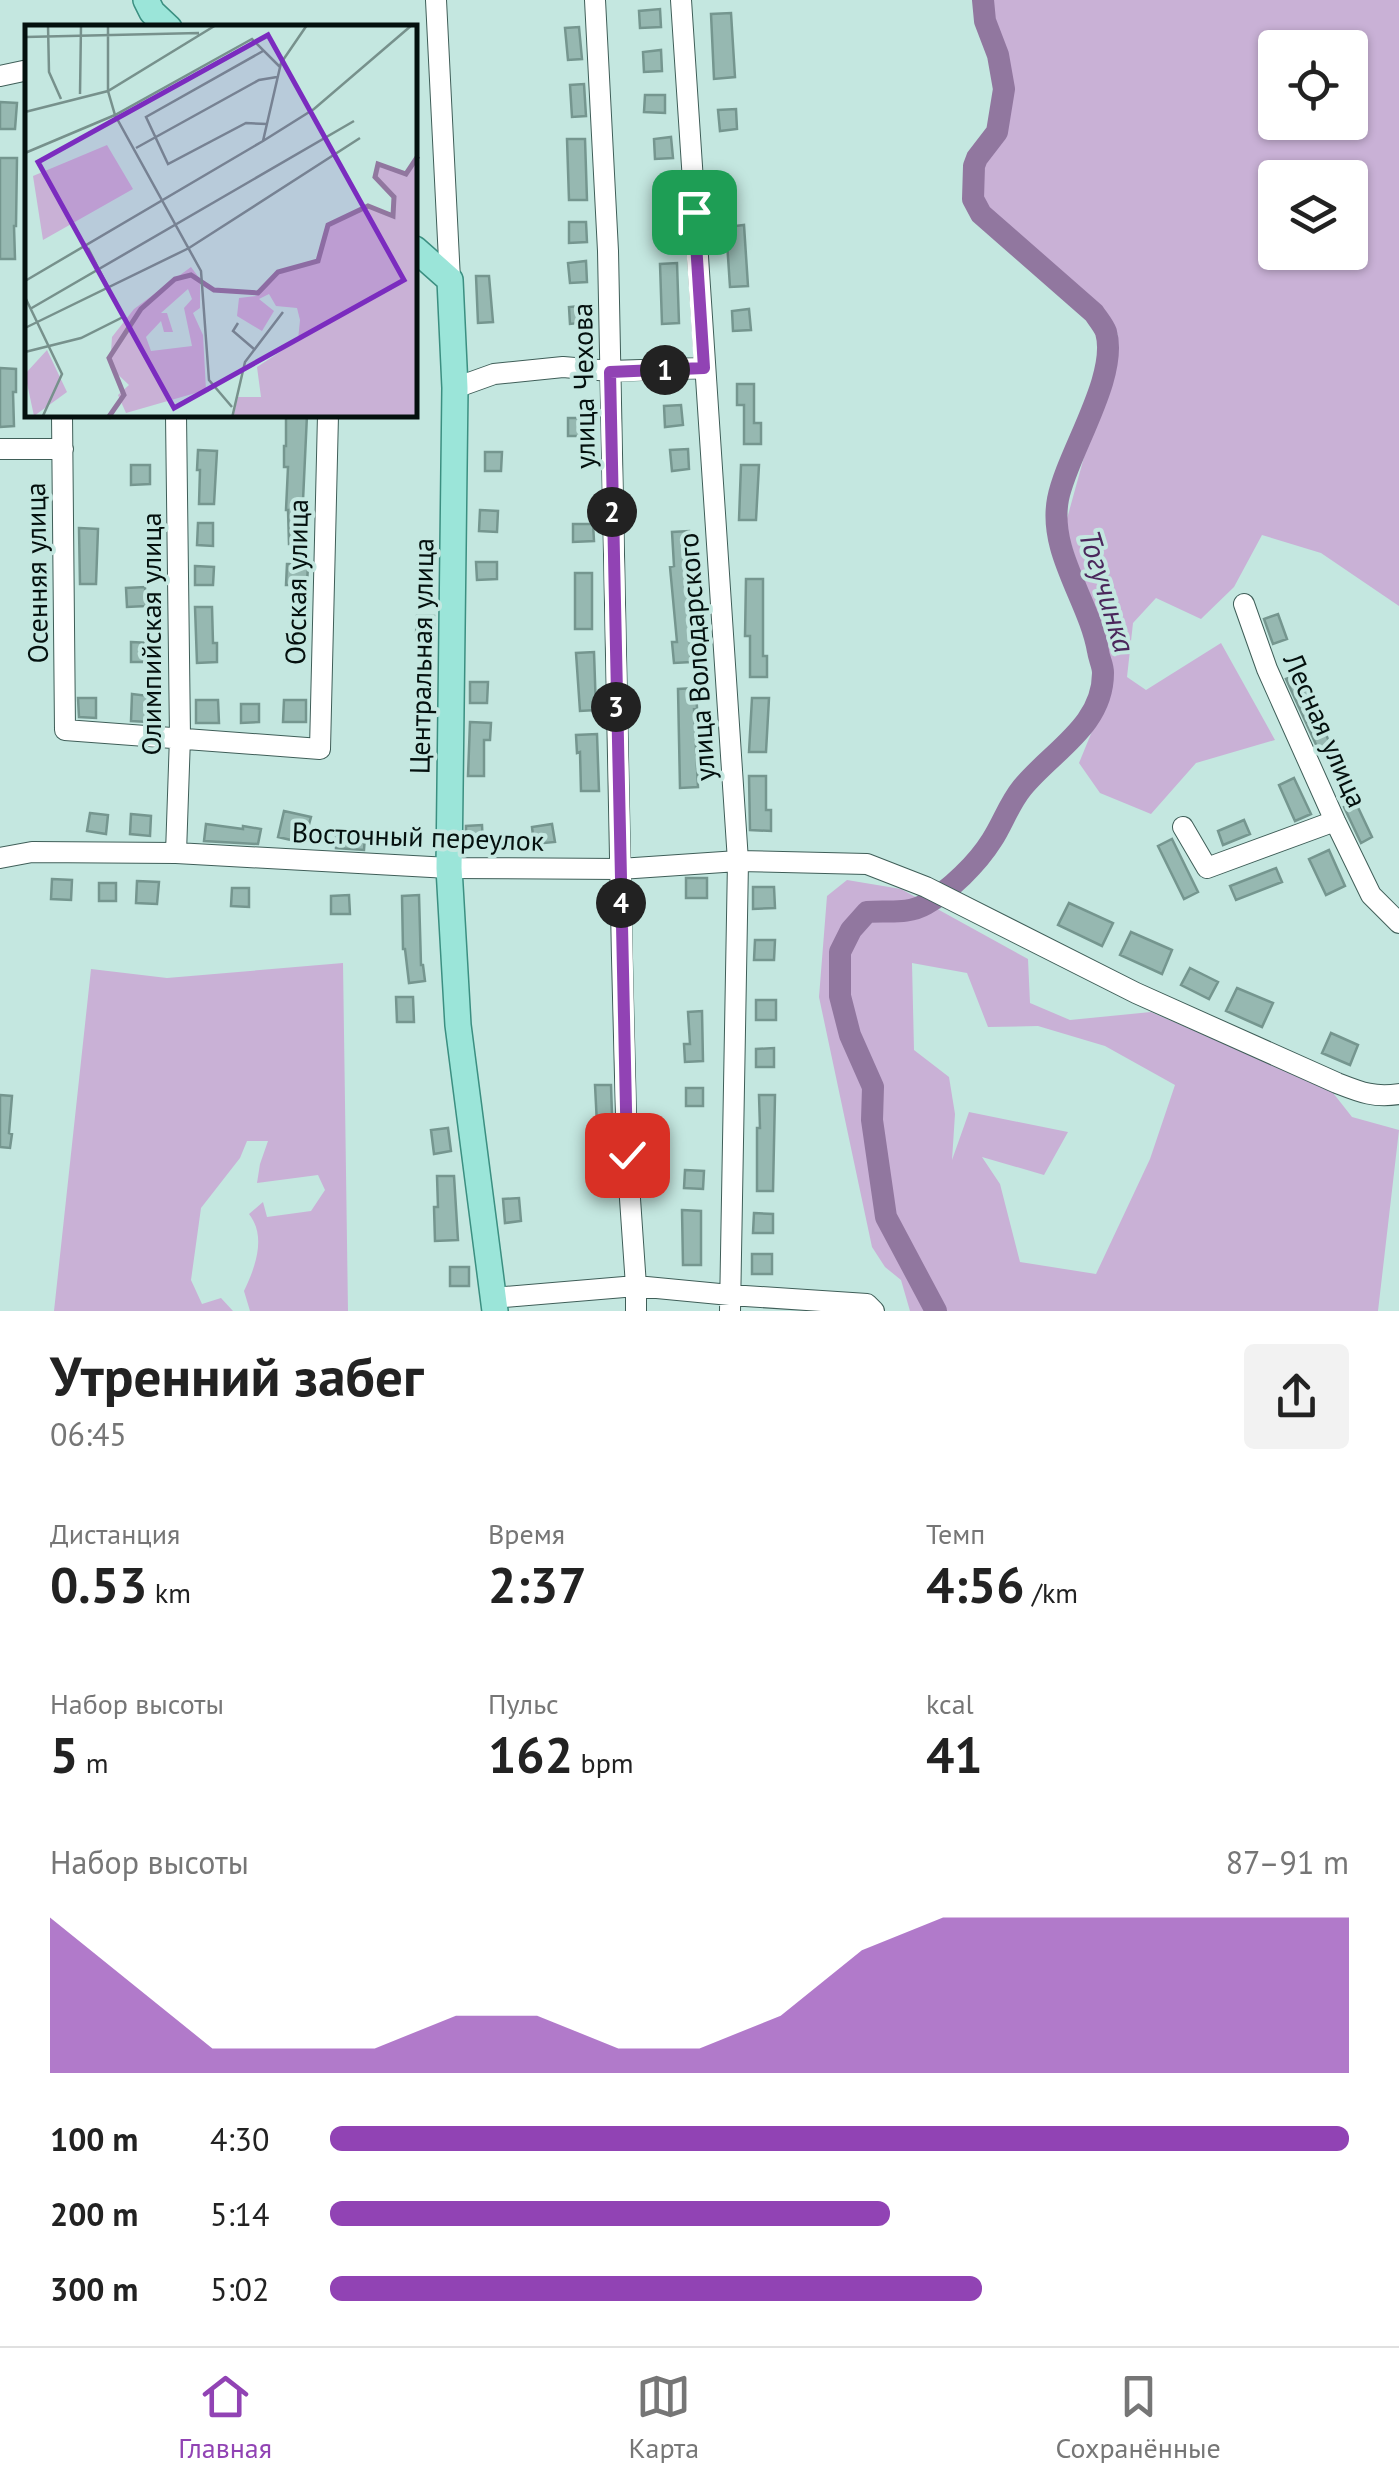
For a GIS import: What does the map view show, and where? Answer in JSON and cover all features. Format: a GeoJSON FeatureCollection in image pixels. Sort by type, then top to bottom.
{"type":"FeatureCollection","features":[{"type":"Feature","properties":{"kind":"main road"},"geometry":{"type":"LineString","coordinates":[[146,0],[152,12],[167,25]]}},
{"type":"Feature","properties":{"kind":"main road"},"geometry":{"type":"LineString","coordinates":[[418,252],[450,280]]}},
{"type":"Feature","properties":{"kind":"main road","name":"Центральная улица"},"geometry":{"type":"LineString","coordinates":[[450,280],[455,388],[448,868],[458,1025],[494,1305]]}},
{"type":"Feature","properties":{"kind":"street","name":"Центральная улица"},"geometry":{"type":"LineString","coordinates":[[436,0],[450,280]]}},
{"type":"Feature","properties":{"kind":"street","name":"улица Чехова"},"geometry":{"type":"LineString","coordinates":[[595,0],[608,251],[627,1155],[636,1311]]}},
{"type":"Feature","properties":{"kind":"street","name":"улица Володарского"},"geometry":{"type":"LineString","coordinates":[[681,0],[738,861],[730,1303]]}},
{"type":"Feature","properties":{"kind":"street"},"geometry":{"type":"LineString","coordinates":[[0,76],[25,71]]}},
{"type":"Feature","properties":{"kind":"street"},"geometry":{"type":"LineString","coordinates":[[455,388],[494,374],[562,367],[610,372],[704,368]]}},
{"type":"Feature","properties":{"kind":"street","name":"Осенняя улица"},"geometry":{"type":"LineString","coordinates":[[62,418],[65,730],[180,737]]}},
{"type":"Feature","properties":{"kind":"street","name":"Олимпийская улица"},"geometry":{"type":"LineString","coordinates":[[176,418],[180,737],[176,852]]}},
{"type":"Feature","properties":{"kind":"street","name":"Обская улица"},"geometry":{"type":"LineString","coordinates":[[180,737],[320,750],[328,418]]}},
{"type":"Feature","properties":{"kind":"street"},"geometry":{"type":"LineString","coordinates":[[0,448],[62,448]]}},
{"type":"Feature","properties":{"kind":"street","name":"Лесная улица"},"geometry":{"type":"LineString","coordinates":[[1244,604],[1334,820],[1372,895],[1399,923]]}},
{"type":"Feature","properties":{"kind":"street"},"geometry":{"type":"LineString","coordinates":[[1182,827],[1208,868],[1334,820]]}},
{"type":"Feature","properties":{"kind":"street","name":"Восточный переулок"},"geometry":{"type":"LineString","coordinates":[[0,858],[32,852],[176,852],[448,868],[620,868],[738,861],[867,864],[926,887],[1136,994],[1337,1083],[1382,1096],[1399,1094]]}},
{"type":"Feature","properties":{"kind":"street"},"geometry":{"type":"LineString","coordinates":[[494,1305],[636,1286],[730,1303],[867,1304],[874,1311]]}},
{"type":"Feature","properties":{"kind":"shaded area"},"geometry":{"type":"Polygon","coordinates":[[[983,0],[1399,0],[1399,606],[1321,553],[1262,535],[1234,587],[1201,619],[1156,598],[1133,623],[1127,677],[1146,690],[1221,643],[1275,740],[1196,763],[1151,814],[1100,793],[1079,763],[1111,685],[1065,526],[1118,334],[1106,331],[1094,313],[981,214],[973,199],[974,166],[997,132],[1004,89],[998,55],[985,21],[983,0]]]}},
{"type":"Feature","properties":{"kind":"shaded area"},"geometry":{"type":"Polygon","coordinates":[[[847,880],[901,889],[1028,959],[1030,1003],[1070,1020],[1151,1012],[1330,1089],[1352,1117],[1399,1130],[1378,1311],[910,1311],[901,1280],[885,1267],[872,1247],[819,997],[827,896],[847,880]],[[912,963],[914,1050],[949,1077],[955,1114],[952,1160],[969,1112],[1068,1132],[1044,1175],[982,1157],[1000,1184],[1020,1262],[1096,1274],[1150,1159],[1175,1085],[1105,1046],[1038,1026],[988,1027],[967,973],[912,963]]]}},
{"type":"Feature","properties":{"kind":"shaded area"},"geometry":{"type":"Polygon","coordinates":[[[343,963],[348,1311],[250,1311],[244,1291],[258,1242],[249,1214],[263,1202],[267,1217],[311,1211],[325,1190],[318,1175],[257,1183],[268,1141],[247,1141],[240,1158],[201,1208],[191,1280],[202,1304],[221,1298],[233,1311],[54,1311],[91,969],[167,978],[343,963]]]}},
{"type":"Feature","properties":{"kind":"building"},"geometry":{"type":"Polygon","coordinates":[[[660,9],[661,27],[640,28],[639,11],[660,9]]]}},
{"type":"Feature","properties":{"kind":"building"},"geometry":{"type":"Polygon","coordinates":[[[731,13],[735,77],[714,79],[711,14],[731,13]]]}},
{"type":"Feature","properties":{"kind":"building"},"geometry":{"type":"Polygon","coordinates":[[[579,27],[582,59],[568,60],[565,28],[579,27]]]}},
{"type":"Feature","properties":{"kind":"building"},"geometry":{"type":"Polygon","coordinates":[[[661,50],[662,71],[644,72],[643,52],[661,50]]]}},
{"type":"Feature","properties":{"kind":"building"},"geometry":{"type":"Polygon","coordinates":[[[584,84],[586,116],[572,117],[570,85],[584,84]]]}},
{"type":"Feature","properties":{"kind":"building"},"geometry":{"type":"Polygon","coordinates":[[[645,95],[665,95],[665,113],[644,112],[645,95]]]}},
{"type":"Feature","properties":{"kind":"building"},"geometry":{"type":"Polygon","coordinates":[[[0,102],[17,103],[15,129],[0,129],[0,102]]]}},
{"type":"Feature","properties":{"kind":"building"},"geometry":{"type":"Polygon","coordinates":[[[736,109],[737,129],[720,131],[718,110],[736,109]]]}},
{"type":"Feature","properties":{"kind":"building"},"geometry":{"type":"Polygon","coordinates":[[[671,137],[673,158],[655,159],[654,139],[671,137]]]}},
{"type":"Feature","properties":{"kind":"building"},"geometry":{"type":"Polygon","coordinates":[[[567,139],[585,139],[587,200],[569,200],[567,139]]]}},
{"type":"Feature","properties":{"kind":"building"},"geometry":{"type":"Polygon","coordinates":[[[0,158],[17,158],[15,259],[0,259],[0,158]]]}},
{"type":"Feature","properties":{"kind":"building"},"geometry":{"type":"Polygon","coordinates":[[[672,182],[678,239],[663,240],[655,183],[672,182]]]}},
{"type":"Feature","properties":{"kind":"building"},"geometry":{"type":"Polygon","coordinates":[[[569,222],[586,222],[587,242],[569,243],[569,222]]]}},
{"type":"Feature","properties":{"kind":"building"},"geometry":{"type":"Polygon","coordinates":[[[744,225],[748,286],[730,287],[726,227],[744,225]]]}},
{"type":"Feature","properties":{"kind":"building"},"geometry":{"type":"Polygon","coordinates":[[[586,261],[587,282],[570,283],[568,263],[586,261]]]}},
{"type":"Feature","properties":{"kind":"building"},"geometry":{"type":"Polygon","coordinates":[[[677,263],[679,323],[662,324],[660,264],[677,263]]]}},
{"type":"Feature","properties":{"kind":"building"},"geometry":{"type":"Polygon","coordinates":[[[476,276],[489,276],[493,322],[478,323],[476,276]]]}},
{"type":"Feature","properties":{"kind":"building"},"geometry":{"type":"Polygon","coordinates":[[[589,305],[590,322],[570,324],[569,307],[589,305]]]}},
{"type":"Feature","properties":{"kind":"building"},"geometry":{"type":"Polygon","coordinates":[[[749,309],[751,330],[733,331],[732,311],[749,309]]]}},
{"type":"Feature","properties":{"kind":"building"},"geometry":{"type":"Polygon","coordinates":[[[0,368],[16,369],[14,426],[0,427],[0,368]]]}},
{"type":"Feature","properties":{"kind":"building"},"geometry":{"type":"Polygon","coordinates":[[[737,384],[754,384],[754,423],[761,423],[761,444],[744,444],[744,405],[737,405],[737,384]]]}},
{"type":"Feature","properties":{"kind":"building"},"geometry":{"type":"Polygon","coordinates":[[[681,405],[683,425],[665,427],[664,406],[681,405]]]}},
{"type":"Feature","properties":{"kind":"building"},"geometry":{"type":"Polygon","coordinates":[[[286,418],[307,418],[302,522],[306,522],[306,544],[289,544],[286,418]]]}},
{"type":"Feature","properties":{"kind":"building"},"geometry":{"type":"Polygon","coordinates":[[[568,418],[589,418],[589,436],[568,436],[568,418]]]}},
{"type":"Feature","properties":{"kind":"building"},"geometry":{"type":"Polygon","coordinates":[[[688,449],[689,469],[672,471],[670,450],[688,449]]]}},
{"type":"Feature","properties":{"kind":"building"},"geometry":{"type":"Polygon","coordinates":[[[198,450],[217,451],[214,504],[199,504],[198,450]]]}},
{"type":"Feature","properties":{"kind":"building"},"geometry":{"type":"Polygon","coordinates":[[[485,452],[502,452],[501,471],[485,471],[485,452]]]}},
{"type":"Feature","properties":{"kind":"building"},"geometry":{"type":"Polygon","coordinates":[[[131,465],[150,465],[150,484],[131,485],[131,465]]]}},
{"type":"Feature","properties":{"kind":"building"},"geometry":{"type":"Polygon","coordinates":[[[741,465],[759,465],[756,520],[739,520],[741,465]]]}},
{"type":"Feature","properties":{"kind":"building"},"geometry":{"type":"Polygon","coordinates":[[[480,510],[498,511],[497,532],[479,531],[480,510]]]}},
{"type":"Feature","properties":{"kind":"building"},"geometry":{"type":"Polygon","coordinates":[[[198,523],[213,523],[213,546],[197,545],[198,523]]]}},
{"type":"Feature","properties":{"kind":"building"},"geometry":{"type":"Polygon","coordinates":[[[573,524],[593,524],[594,541],[573,542],[573,524]]]}},
{"type":"Feature","properties":{"kind":"building"},"geometry":{"type":"Polygon","coordinates":[[[79,528],[98,529],[96,584],[80,584],[79,528]]]}},
{"type":"Feature","properties":{"kind":"building"},"geometry":{"type":"Polygon","coordinates":[[[689,531],[691,662],[674,663],[672,642],[677,642],[670,567],[674,566],[672,532],[689,531]]]}},
{"type":"Feature","properties":{"kind":"building"},"geometry":{"type":"Polygon","coordinates":[[[476,562],[497,562],[497,579],[477,580],[476,562]]]}},
{"type":"Feature","properties":{"kind":"building"},"geometry":{"type":"Polygon","coordinates":[[[287,564],[308,564],[307,585],[286,585],[287,564]]]}},
{"type":"Feature","properties":{"kind":"building"},"geometry":{"type":"Polygon","coordinates":[[[195,566],[214,567],[213,585],[195,585],[195,566]]]}},
{"type":"Feature","properties":{"kind":"building"},"geometry":{"type":"Polygon","coordinates":[[[575,573],[592,573],[592,629],[575,629],[575,573]]]}},
{"type":"Feature","properties":{"kind":"building"},"geometry":{"type":"Polygon","coordinates":[[[746,579],[763,579],[763,656],[767,656],[767,677],[750,677],[750,636],[745,636],[746,579]]]}},
{"type":"Feature","properties":{"kind":"building"},"geometry":{"type":"Polygon","coordinates":[[[145,587],[146,606],[127,607],[126,588],[145,587]]]}},
{"type":"Feature","properties":{"kind":"building"},"geometry":{"type":"Polygon","coordinates":[[[195,607],[212,607],[217,662],[197,663],[195,607]]]}},
{"type":"Feature","properties":{"kind":"building"},"geometry":{"type":"Polygon","coordinates":[[[1278,614],[1287,639],[1273,644],[1264,619],[1278,614]]]}},
{"type":"Feature","properties":{"kind":"building"},"geometry":{"type":"Polygon","coordinates":[[[417,616],[434,616],[434,634],[416,634],[417,616]]]}},
{"type":"Feature","properties":{"kind":"building"},"geometry":{"type":"Polygon","coordinates":[[[131,642],[150,643],[150,662],[131,662],[131,642]]]}},
{"type":"Feature","properties":{"kind":"building"},"geometry":{"type":"Polygon","coordinates":[[[594,652],[596,710],[580,711],[576,653],[594,652]]]}},
{"type":"Feature","properties":{"kind":"building"},"geometry":{"type":"Polygon","coordinates":[[[1303,672],[1330,744],[1318,749],[1286,679],[1303,672]]]}},
{"type":"Feature","properties":{"kind":"building"},"geometry":{"type":"Polygon","coordinates":[[[470,682],[488,682],[487,703],[470,703],[470,682]]]}},
{"type":"Feature","properties":{"kind":"building"},"geometry":{"type":"Polygon","coordinates":[[[696,688],[698,787],[680,788],[678,689],[696,688]]]}},
{"type":"Feature","properties":{"kind":"building"},"geometry":{"type":"Polygon","coordinates":[[[132,694],[149,696],[148,722],[131,721],[132,694]]]}},
{"type":"Feature","properties":{"kind":"building"},"geometry":{"type":"Polygon","coordinates":[[[78,698],[96,698],[96,718],[79,717],[78,698]]]}},
{"type":"Feature","properties":{"kind":"building"},"geometry":{"type":"Polygon","coordinates":[[[752,698],[769,698],[766,752],[749,752],[752,698]]]}},
{"type":"Feature","properties":{"kind":"building"},"geometry":{"type":"Polygon","coordinates":[[[196,700],[218,700],[219,723],[196,723],[196,700]]]}},
{"type":"Feature","properties":{"kind":"building"},"geometry":{"type":"Polygon","coordinates":[[[284,700],[306,700],[306,722],[283,722],[284,700]]]}},
{"type":"Feature","properties":{"kind":"building"},"geometry":{"type":"Polygon","coordinates":[[[241,704],[259,704],[259,722],[241,723],[241,704]]]}},
{"type":"Feature","properties":{"kind":"building"},"geometry":{"type":"Polygon","coordinates":[[[470,722],[491,723],[490,740],[484,740],[484,776],[468,776],[470,722]]]}},
{"type":"Feature","properties":{"kind":"building"},"geometry":{"type":"Polygon","coordinates":[[[597,734],[599,791],[581,791],[576,735],[597,734]]]}},
{"type":"Feature","properties":{"kind":"building"},"geometry":{"type":"Polygon","coordinates":[[[749,776],[766,776],[766,810],[771,810],[771,831],[750,830],[749,776]]]}},
{"type":"Feature","properties":{"kind":"building"},"geometry":{"type":"Polygon","coordinates":[[[1294,778],[1311,814],[1295,821],[1279,785],[1294,778]]]}},
{"type":"Feature","properties":{"kind":"building"},"geometry":{"type":"Polygon","coordinates":[[[1355,801],[1372,837],[1361,843],[1344,807],[1355,801]]]}},
{"type":"Feature","properties":{"kind":"building"},"geometry":{"type":"Polygon","coordinates":[[[284,811],[311,817],[304,843],[278,837],[284,811]]]}},
{"type":"Feature","properties":{"kind":"building"},"geometry":{"type":"Polygon","coordinates":[[[90,813],[108,815],[106,834],[87,831],[90,813]]]}},
{"type":"Feature","properties":{"kind":"building"},"geometry":{"type":"Polygon","coordinates":[[[131,814],[151,816],[150,836],[130,834],[131,814]]]}},
{"type":"Feature","properties":{"kind":"building"},"geometry":{"type":"Polygon","coordinates":[[[1244,820],[1250,834],[1223,845],[1218,831],[1244,820]]]}},
{"type":"Feature","properties":{"kind":"building"},"geometry":{"type":"Polygon","coordinates":[[[206,824],[261,829],[258,844],[204,841],[206,824]]]}},
{"type":"Feature","properties":{"kind":"building"},"geometry":{"type":"Polygon","coordinates":[[[552,824],[555,842],[534,844],[532,827],[552,824]]]}},
{"type":"Feature","properties":{"kind":"building"},"geometry":{"type":"Polygon","coordinates":[[[482,825],[483,846],[466,846],[466,826],[482,825]]]}},
{"type":"Feature","properties":{"kind":"building"},"geometry":{"type":"Polygon","coordinates":[[[336,836],[365,836],[364,850],[336,848],[336,836]]]}},
{"type":"Feature","properties":{"kind":"building"},"geometry":{"type":"Polygon","coordinates":[[[1172,839],[1198,892],[1184,899],[1158,846],[1172,839]]]}},
{"type":"Feature","properties":{"kind":"building"},"geometry":{"type":"Polygon","coordinates":[[[1329,850],[1345,886],[1326,895],[1309,859],[1329,850]]]}},
{"type":"Feature","properties":{"kind":"building"},"geometry":{"type":"Polygon","coordinates":[[[1276,868],[1282,882],[1236,900],[1230,886],[1276,868]]]}},
{"type":"Feature","properties":{"kind":"building"},"geometry":{"type":"Polygon","coordinates":[[[686,878],[707,878],[707,898],[686,898],[686,878]]]}},
{"type":"Feature","properties":{"kind":"building"},"geometry":{"type":"Polygon","coordinates":[[[52,879],[72,880],[71,900],[51,899],[52,879]]]}},
{"type":"Feature","properties":{"kind":"building"},"geometry":{"type":"Polygon","coordinates":[[[137,881],[159,882],[157,904],[136,903],[137,881]]]}},
{"type":"Feature","properties":{"kind":"building"},"geometry":{"type":"Polygon","coordinates":[[[99,883],[116,883],[116,901],[99,901],[99,883]]]}},
{"type":"Feature","properties":{"kind":"building"},"geometry":{"type":"Polygon","coordinates":[[[753,887],[774,887],[775,908],[753,909],[753,887]]]}},
{"type":"Feature","properties":{"kind":"building"},"geometry":{"type":"Polygon","coordinates":[[[232,888],[249,888],[249,907],[231,906],[232,888]]]}},
{"type":"Feature","properties":{"kind":"building"},"geometry":{"type":"Polygon","coordinates":[[[349,895],[350,914],[331,914],[331,896],[349,895]]]}},
{"type":"Feature","properties":{"kind":"building"},"geometry":{"type":"Polygon","coordinates":[[[419,895],[425,981],[409,983],[403,949],[402,896],[419,895]]]}},
{"type":"Feature","properties":{"kind":"building"},"geometry":{"type":"Polygon","coordinates":[[[1069,903],[1113,923],[1102,946],[1058,925],[1069,903]]]}},
{"type":"Feature","properties":{"kind":"building"},"geometry":{"type":"Polygon","coordinates":[[[1131,932],[1172,950],[1162,974],[1120,955],[1131,932]]]}},
{"type":"Feature","properties":{"kind":"building"},"geometry":{"type":"Polygon","coordinates":[[[755,940],[775,940],[774,960],[754,960],[755,940]]]}},
{"type":"Feature","properties":{"kind":"building"},"geometry":{"type":"Polygon","coordinates":[[[1190,968],[1218,982],[1209,999],[1181,985],[1190,968]]]}},
{"type":"Feature","properties":{"kind":"building"},"geometry":{"type":"Polygon","coordinates":[[[1237,988],[1273,1003],[1262,1027],[1226,1011],[1237,988]]]}},
{"type":"Feature","properties":{"kind":"building"},"geometry":{"type":"Polygon","coordinates":[[[396,997],[413,997],[414,1022],[397,1022],[396,997]]]}},
{"type":"Feature","properties":{"kind":"building"},"geometry":{"type":"Polygon","coordinates":[[[756,1000],[776,1000],[776,1020],[756,1020],[756,1000]]]}},
{"type":"Feature","properties":{"kind":"building"},"geometry":{"type":"Polygon","coordinates":[[[702,1011],[703,1061],[685,1062],[684,1044],[690,1044],[688,1012],[702,1011]]]}},
{"type":"Feature","properties":{"kind":"building"},"geometry":{"type":"Polygon","coordinates":[[[1331,1033],[1358,1045],[1350,1065],[1322,1053],[1331,1033]]]}},
{"type":"Feature","properties":{"kind":"building"},"geometry":{"type":"Polygon","coordinates":[[[774,1048],[774,1067],[756,1067],[756,1049],[774,1048]]]}},
{"type":"Feature","properties":{"kind":"building"},"geometry":{"type":"Polygon","coordinates":[[[595,1085],[611,1085],[613,1144],[598,1144],[595,1085]]]}},
{"type":"Feature","properties":{"kind":"building"},"geometry":{"type":"Polygon","coordinates":[[[686,1088],[703,1088],[703,1106],[686,1106],[686,1088]]]}},
{"type":"Feature","properties":{"kind":"building"},"geometry":{"type":"Polygon","coordinates":[[[0,1095],[12,1096],[10,1148],[0,1147],[0,1095]]]}},
{"type":"Feature","properties":{"kind":"building"},"geometry":{"type":"Polygon","coordinates":[[[759,1095],[775,1095],[773,1191],[757,1191],[759,1095]]]}},
{"type":"Feature","properties":{"kind":"building"},"geometry":{"type":"Polygon","coordinates":[[[448,1128],[451,1151],[434,1154],[431,1130],[448,1128]]]}},
{"type":"Feature","properties":{"kind":"building"},"geometry":{"type":"Polygon","coordinates":[[[685,1170],[704,1171],[703,1189],[684,1188],[685,1170]]]}},
{"type":"Feature","properties":{"kind":"building"},"geometry":{"type":"Polygon","coordinates":[[[437,1176],[454,1176],[458,1240],[435,1241],[437,1176]]]}},
{"type":"Feature","properties":{"kind":"building"},"geometry":{"type":"Polygon","coordinates":[[[519,1198],[521,1221],[505,1223],[503,1199],[519,1198]]]}},
{"type":"Feature","properties":{"kind":"building"},"geometry":{"type":"Polygon","coordinates":[[[682,1210],[701,1211],[701,1265],[683,1265],[682,1210]]]}},
{"type":"Feature","properties":{"kind":"building"},"geometry":{"type":"Polygon","coordinates":[[[754,1213],[773,1214],[773,1233],[753,1233],[754,1213]]]}},
{"type":"Feature","properties":{"kind":"building"},"geometry":{"type":"Polygon","coordinates":[[[752,1254],[772,1254],[772,1274],[752,1274],[752,1254]]]}},
{"type":"Feature","properties":{"kind":"building"},"geometry":{"type":"Polygon","coordinates":[[[450,1267],[469,1267],[469,1286],[450,1286],[450,1267]]]}},
{"type":"Feature","properties":{"kind":"waterway","name":"Тогучинка"},"geometry":{"type":"LineString","coordinates":[[936,1311],[886,1217],[872,1120],[873,1087],[850,1035],[840,996],[840,952],[851,930],[867,912],[905,911],[926,904],[971,867],[1022,788],[1085,723],[1101,692],[1103,673],[1093,632],[1064,557],[1056,519],[1063,480],[1105,371],[1106,332],[1094,313],[981,214],[973,199],[974,166],[997,132],[1004,89],[983,0]]}},
{"type":"Feature","properties":{"kind":"route"},"geometry":{"type":"LineString","coordinates":[[627,1155],[610,372],[704,368],[694,212]]}}]}
